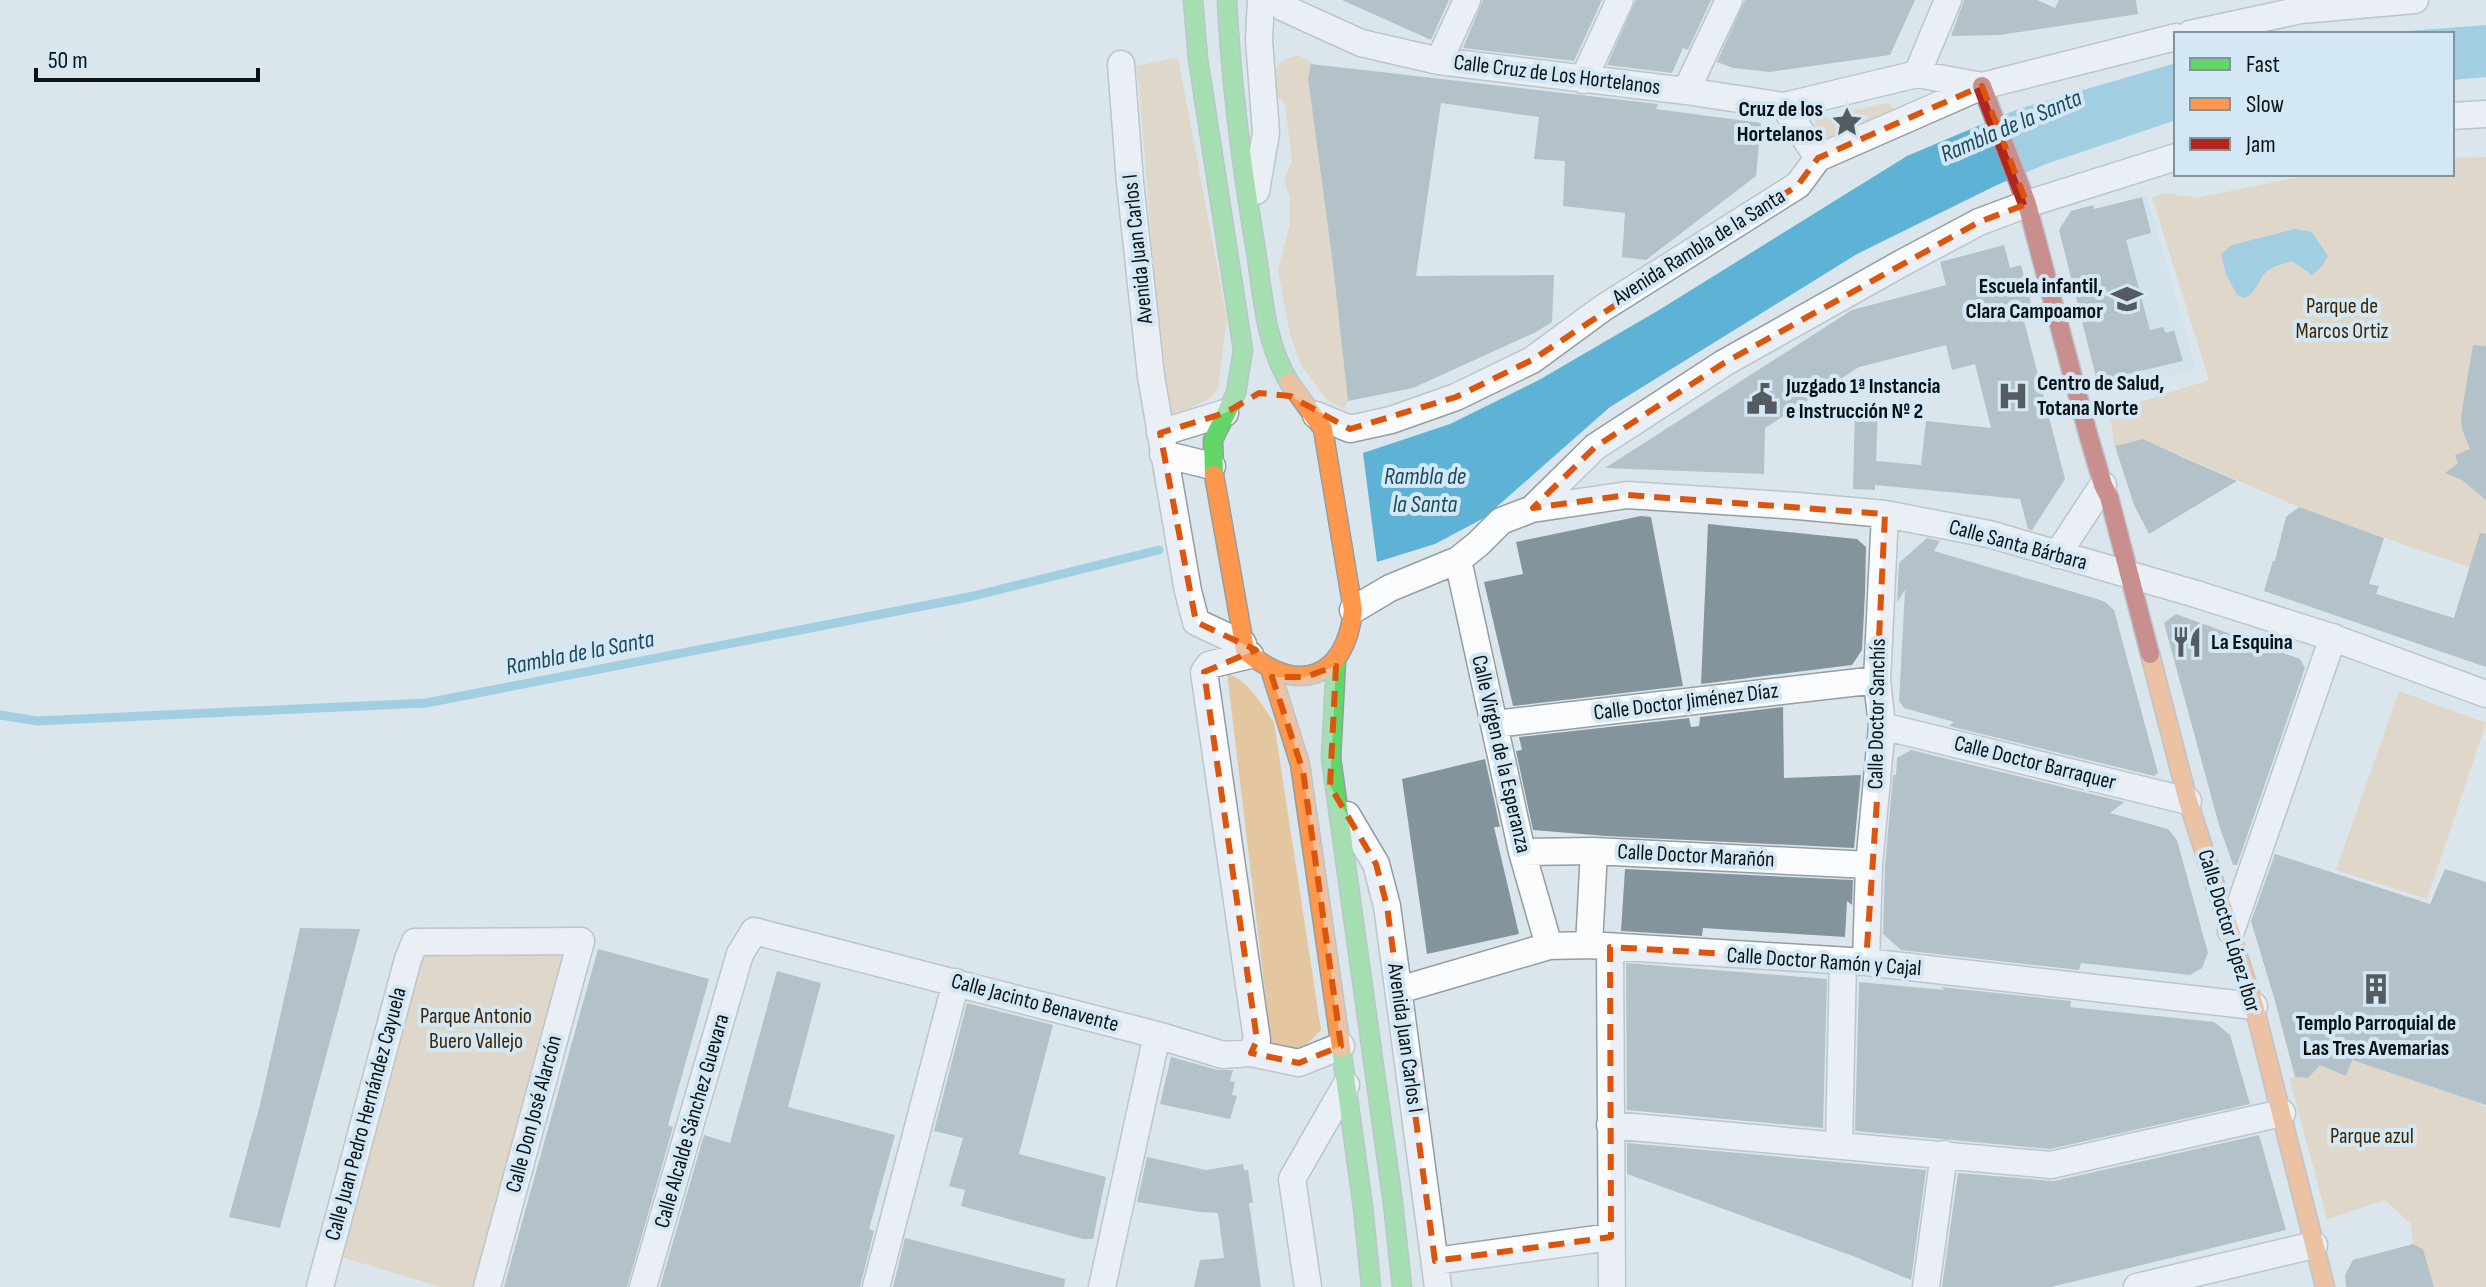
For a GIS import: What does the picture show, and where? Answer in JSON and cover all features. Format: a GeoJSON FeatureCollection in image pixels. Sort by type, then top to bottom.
{"type":"FeatureCollection","features":[{"type":"Feature","properties":{"kind":"main road"},"geometry":{"type":"LineString","coordinates":[[1193,0],[1198,59],[1243,350],[1241,380],[1228,410],[1213,433],[1212,466],[1246,649],[1256,663],[1271,672],[1288,677],[1305,677],[1336,661],[1349,639],[1353,610],[1323,429],[1288,380],[1271,346],[1229,51],[1227,0]]}},
{"type":"Feature","properties":{"kind":"main road"},"geometry":{"type":"LineString","coordinates":[[1982,86],[2027,204],[2130,575]]}},
{"type":"Feature","properties":{"kind":"main road"},"geometry":{"type":"LineString","coordinates":[[1275,393],[1290,396],[1310,410]]}},
{"type":"Feature","properties":{"kind":"main road"},"geometry":{"type":"LineString","coordinates":[[1228,410],[1251,396]]}},
{"type":"Feature","properties":{"kind":"main road","name":"Calle Doctor López Ibor"},"geometry":{"type":"LineString","coordinates":[[2130,575],[2188,801],[2254,1006],[2325,1287]]}},
{"type":"Feature","properties":{"kind":"main road"},"geometry":{"type":"LineString","coordinates":[[1336,661],[1331,758],[1402,1287]]}},
{"type":"Feature","properties":{"kind":"main road"},"geometry":{"type":"LineString","coordinates":[[1271,672],[1300,764],[1341,1046],[1371,1287]]}},
{"type":"Feature","properties":{"kind":"street"},"geometry":{"type":"LineString","coordinates":[[1252,218],[1266,133],[1259,40],[1261,0]]}},
{"type":"Feature","properties":{"kind":"street","name":"Calle Cruz de Los Hortelanos"},"geometry":{"type":"LineString","coordinates":[[1282,0],[1284,8],[1314,11],[1361,43],[1439,61],[1784,106]]}},
{"type":"Feature","properties":{"kind":"street"},"geometry":{"type":"LineString","coordinates":[[1439,61],[1467,0]]}},
{"type":"Feature","properties":{"kind":"street"},"geometry":{"type":"LineString","coordinates":[[1583,80],[1620,0]]}},
{"type":"Feature","properties":{"kind":"street"},"geometry":{"type":"LineString","coordinates":[[1686,91],[1729,0]]}},
{"type":"Feature","properties":{"kind":"street"},"geometry":{"type":"LineString","coordinates":[[1917,74],[1948,0]]}},
{"type":"Feature","properties":{"kind":"street"},"geometry":{"type":"LineString","coordinates":[[2234,0],[2261,18]]}},
{"type":"Feature","properties":{"kind":"street"},"geometry":{"type":"LineString","coordinates":[[2199,32],[2304,5],[2415,0]]}},
{"type":"Feature","properties":{"kind":"street","name":"Avenida Rambla de la Santa"},"geometry":{"type":"LineString","coordinates":[[1310,410],[1350,429],[1391,420],[1456,397],[1532,360],[1603,308],[1798,185],[1818,158],[1982,86],[2174,38]]}},
{"type":"Feature","properties":{"kind":"street","name":"Avenida Juan Carlos I"},"geometry":{"type":"LineString","coordinates":[[1121,64],[1151,376],[1196,622],[1246,649]]}},
{"type":"Feature","properties":{"kind":"street"},"geometry":{"type":"LineString","coordinates":[[1818,158],[1784,106],[1917,74],[1982,86]]}},
{"type":"Feature","properties":{"kind":"street"},"geometry":{"type":"LineString","coordinates":[[2454,116],[2486,114]]}},
{"type":"Feature","properties":{"kind":"street"},"geometry":{"type":"LineString","coordinates":[[1353,610],[1390,588],[1458,560],[1501,521],[1532,509],[1595,447],[1724,363],[1979,222],[2174,158]]}},
{"type":"Feature","properties":{"kind":"street"},"geometry":{"type":"LineString","coordinates":[[1161,444],[1228,410]]}},
{"type":"Feature","properties":{"kind":"street"},"geometry":{"type":"LineString","coordinates":[[1161,444],[1212,466]]}},
{"type":"Feature","properties":{"kind":"street"},"geometry":{"type":"LineString","coordinates":[[2057,555],[2103,485]]}},
{"type":"Feature","properties":{"kind":"street","name":"Calle Santa Bárbara"},"geometry":{"type":"LineString","coordinates":[[1532,509],[1627,495],[1885,514],[1989,534],[2333,637],[2486,694]]}},
{"type":"Feature","properties":{"kind":"street","name":"Calle Doctor Sanchís"},"geometry":{"type":"LineString","coordinates":[[1839,1145],[1854,962],[1869,865],[1882,726],[1877,680],[1885,514]]}},
{"type":"Feature","properties":{"kind":"street","name":"Calle Virgen de la Esperanza"},"geometry":{"type":"LineString","coordinates":[[1458,560],[1522,852],[1549,946]]}},
{"type":"Feature","properties":{"kind":"street"},"geometry":{"type":"LineString","coordinates":[[2231,931],[2333,637]]}},
{"type":"Feature","properties":{"kind":"street"},"geometry":{"type":"LineString","coordinates":[[1246,649],[1209,665],[1204,672],[1257,1040],[1251,1053]]}},
{"type":"Feature","properties":{"kind":"street","name":"Calle Doctor Jiménez Díaz"},"geometry":{"type":"LineString","coordinates":[[1495,724],[1877,680]]}},
{"type":"Feature","properties":{"kind":"street","name":"Calle Doctor Barraquer"},"geometry":{"type":"LineString","coordinates":[[1882,726],[2188,801]]}},
{"type":"Feature","properties":{"kind":"street","name":"Avenida Juan Carlos I"},"geometry":{"type":"LineString","coordinates":[[1338,800],[1376,864],[1387,906],[1438,1287]]}},
{"type":"Feature","properties":{"kind":"street"},"geometry":{"type":"LineString","coordinates":[[1594,851],[1610,1125],[1612,1287]]}},
{"type":"Feature","properties":{"kind":"street","name":"Calle Doctor Marañón"},"geometry":{"type":"LineString","coordinates":[[1522,852],[1594,851],[1869,865]]}},
{"type":"Feature","properties":{"kind":"street","name":"Calle Jacinto Benavente"},"geometry":{"type":"LineString","coordinates":[[740,954],[754,931],[1157,1035],[1223,1055],[1251,1053],[1299,1063],[1341,1046]]}},
{"type":"Feature","properties":{"kind":"street","name":"Calle Don José Alarcón"},"geometry":{"type":"LineString","coordinates":[[415,942],[581,941],[487,1287]]}},
{"type":"Feature","properties":{"kind":"street","name":"Calle Juan Pedro Hernández Cayuela"},"geometry":{"type":"LineString","coordinates":[[329,1285],[408,959],[415,942]]}},
{"type":"Feature","properties":{"kind":"street","name":"Calle Doctor Ramón y Cajal"},"geometry":{"type":"LineString","coordinates":[[1399,990],[1549,946],[1600,946],[1854,962],[2254,1006]]}},
{"type":"Feature","properties":{"kind":"street","name":"Calle Alcalde Sánchez Guevara"},"geometry":{"type":"LineString","coordinates":[[643,1287],[740,954]]}},
{"type":"Feature","properties":{"kind":"street"},"geometry":{"type":"LineString","coordinates":[[876,1287],[956,982]]}},
{"type":"Feature","properties":{"kind":"street"},"geometry":{"type":"LineString","coordinates":[[1102,1287],[1157,1035]]}},
{"type":"Feature","properties":{"kind":"street"},"geometry":{"type":"LineString","coordinates":[[1308,1287],[1292,1179],[1346,1085]]}},
{"type":"Feature","properties":{"kind":"street"},"geometry":{"type":"LineString","coordinates":[[1610,1125],[2051,1165],[2282,1113]]}},
{"type":"Feature","properties":{"kind":"street"},"geometry":{"type":"LineString","coordinates":[[1926,1287],[1944,1154]]}},
{"type":"Feature","properties":{"kind":"street"},"geometry":{"type":"LineString","coordinates":[[1435,1261],[1611,1237]]}},
{"type":"Feature","properties":{"kind":"street"},"geometry":{"type":"LineString","coordinates":[[2137,1287],[2314,1245]]}},
{"type":"Feature","properties":{"kind":"highlighted area"},"geometry":{"type":"Polygon","coordinates":[[[1982,86],[2027,204],[1979,222],[1724,363],[1595,447],[1533,508],[1627,495],[1885,514],[1877,680],[1882,726],[1866,962],[1610,947],[1611,1237],[1435,1261],[1387,906],[1376,864],[1330,786],[1336,666],[1305,677],[1272,677],[1303,771],[1341,1046],[1299,1063],[1251,1053],[1257,1040],[1204,672],[1256,650],[1196,622],[1160,433],[1225,413],[1259,393],[1290,396],[1350,429],[1456,397],[1532,360],[1798,185],[1818,158],[1982,86]]]}},
{"type":"Feature","properties":{"kind":"shaded area","name":"Escuela infantil, Clara Campoamor"},"geometry":{"type":"Polygon","coordinates":[[[2147,196],[2196,369],[2101,395],[2059,230],[2063,223],[2071,221],[2070,211],[2093,205],[2095,209],[2147,196]]]}},
{"type":"Feature","properties":{"kind":"green space"},"geometry":{"type":"Polygon","coordinates":[[[1298,55],[1314,64],[1308,78],[1338,304],[1348,401],[1344,409],[1328,401],[1300,363],[1290,334],[1278,270],[1290,224],[1290,198],[1284,180],[1292,161],[1285,105],[1273,95],[1273,79],[1279,64],[1298,55]]]}},
{"type":"Feature","properties":{"kind":"green space"},"geometry":{"type":"Polygon","coordinates":[[[1178,57],[1227,319],[1218,388],[1209,399],[1166,420],[1136,66],[1178,57]]]}},
{"type":"Feature","properties":{"kind":"green space"},"geometry":{"type":"Polygon","coordinates":[[[1888,103],[1895,110],[1822,144],[1816,140],[1815,119],[1888,103]]]}},
{"type":"Feature","properties":{"kind":"green space","name":"Parque de Marcos Ortiz"},"geometry":{"type":"Polygon","coordinates":[[[2486,157],[2486,573],[2305,510],[2143,439],[2114,447],[2108,412],[2209,380],[2152,197],[2166,193],[2196,198],[2305,176],[2454,176],[2454,158],[2486,157]]]}},
{"type":"Feature","properties":{"kind":"green space"},"geometry":{"type":"Polygon","coordinates":[[[1227,673],[1248,687],[1274,722],[1321,1030],[1309,1042],[1294,1049],[1272,1050],[1227,673]]]}},
{"type":"Feature","properties":{"kind":"green space"},"geometry":{"type":"Polygon","coordinates":[[[2399,691],[2486,723],[2427,899],[2336,870],[2399,691]]]}},
{"type":"Feature","properties":{"kind":"green space","name":"Parque Antonio Buero Vallejo"},"geometry":{"type":"Polygon","coordinates":[[[422,946],[573,947],[481,1287],[441,1287],[341,1257],[422,946]]]}},
{"type":"Feature","properties":{"kind":"green space","name":"Parque azul"},"geometry":{"type":"Polygon","coordinates":[[[2352,1060],[2486,1107],[2486,1287],[2434,1287],[2423,1250],[2413,1244],[2411,1224],[2385,1200],[2327,1219],[2289,1077],[2308,1078],[2320,1065],[2346,1075],[2352,1060]]]}},
{"type":"Feature","properties":{"kind":"water"},"geometry":{"type":"Polygon","coordinates":[[[2486,25],[2486,77],[2454,80],[2454,32],[2394,32],[2486,25]]]}},
{"type":"Feature","properties":{"kind":"water","name":"Rambla de la Santa"},"geometry":{"type":"Polygon","coordinates":[[[2174,64],[2174,121],[2046,164],[1857,254],[1610,407],[1484,518],[1435,544],[1377,562],[1363,453],[1450,424],[1539,380],[1659,310],[1907,156],[2018,109],[2174,64]]]}},
{"type":"Feature","properties":{"kind":"water"},"geometry":{"type":"Polygon","coordinates":[[[2295,229],[2312,232],[2328,256],[2323,265],[2312,275],[2292,261],[2278,265],[2266,272],[2250,295],[2245,298],[2237,295],[2226,274],[2221,254],[2232,245],[2295,229]]]}},
{"type":"Feature","properties":{"kind":"building"},"geometry":{"type":"Polygon","coordinates":[[[1342,0],[1449,0],[1431,40],[1342,0]]]}},
{"type":"Feature","properties":{"kind":"building"},"geometry":{"type":"Polygon","coordinates":[[[1483,0],[1602,0],[1574,61],[1463,48],[1483,0]]]}},
{"type":"Feature","properties":{"kind":"building"},"geometry":{"type":"Polygon","coordinates":[[[1636,0],[1711,0],[1688,50],[1683,48],[1672,73],[1607,65],[1636,0]]]}},
{"type":"Feature","properties":{"kind":"building"},"geometry":{"type":"Polygon","coordinates":[[[1745,0],[1915,0],[1890,55],[1770,72],[1733,68],[1717,62],[1745,0]]]}},
{"type":"Feature","properties":{"kind":"building"},"geometry":{"type":"Polygon","coordinates":[[[1964,0],[2037,0],[2055,8],[2059,0],[2136,0],[2138,14],[2000,35],[1951,36],[1964,0]]]}},
{"type":"Feature","properties":{"kind":"building"},"geometry":{"type":"Polygon","coordinates":[[[1311,64],[1658,104],[1656,109],[1761,123],[1756,176],[1646,260],[1622,257],[1625,213],[1563,206],[1565,161],[1534,159],[1539,117],[1441,103],[1416,276],[1554,275],[1552,322],[1413,388],[1348,401],[1308,78],[1311,64]]]}},
{"type":"Feature","properties":{"kind":"building","name":"Escuela infantil, Clara Campoamor"},"geometry":{"type":"Polygon","coordinates":[[[2142,197],[2151,233],[2126,240],[2150,330],[2163,327],[2166,333],[2174,330],[2183,361],[2097,381],[2059,230],[2071,211],[2093,205],[2094,209],[2142,197]]]}},
{"type":"Feature","properties":{"kind":"building","name":"Centro de Salud, Totana Norte"},"geometry":{"type":"Polygon","coordinates":[[[2004,245],[2010,268],[2021,265],[2034,314],[2023,317],[2065,479],[2032,530],[2028,529],[2020,499],[1875,485],[1875,490],[1853,489],[1855,406],[1878,408],[1876,461],[1921,465],[1926,421],[1991,428],[1975,364],[1952,370],[1946,345],[1859,367],[1765,428],[1764,474],[1605,468],[1852,310],[1946,285],[1940,262],[2004,245]]]}},
{"type":"Feature","properties":{"kind":"building"},"geometry":{"type":"Polygon","coordinates":[[[2473,345],[2486,346],[2486,500],[2462,480],[2445,473],[2458,463],[2455,455],[2470,449],[2462,429],[2461,416],[2473,345]]]}},
{"type":"Feature","properties":{"kind":"building"},"geometry":{"type":"Polygon","coordinates":[[[2143,439],[2237,481],[2149,534],[2134,505],[2115,446],[2143,439]]]}},
{"type":"Feature","properties":{"kind":"building"},"geometry":{"type":"Polygon","coordinates":[[[2299,507],[2384,538],[2369,584],[2379,586],[2376,594],[2454,618],[2480,533],[2486,534],[2486,667],[2264,591],[2286,517],[2299,507]]]}},
{"type":"Feature","properties":{"kind":"building"},"geometry":{"type":"Polygon","coordinates":[[[1641,516],[1651,517],[1683,686],[1513,706],[1484,582],[1523,574],[1516,542],[1641,516]]]}},
{"type":"Feature","properties":{"kind":"building"},"geometry":{"type":"Polygon","coordinates":[[[1708,524],[1857,539],[1866,547],[1862,650],[1852,665],[1701,684],[1708,524]]]}},
{"type":"Feature","properties":{"kind":"building"},"geometry":{"type":"Polygon","coordinates":[[[1927,538],[1940,541],[1934,551],[2097,599],[2114,610],[2158,773],[2154,776],[1949,726],[1954,722],[1904,708],[1899,701],[1905,590],[1897,602],[1899,563],[1927,538]]]}},
{"type":"Feature","properties":{"kind":"building"},"geometry":{"type":"Polygon","coordinates":[[[2176,614],[2300,659],[2305,668],[2237,865],[2233,865],[2219,825],[2164,623],[2176,614]]]}},
{"type":"Feature","properties":{"kind":"building"},"geometry":{"type":"Polygon","coordinates":[[[1783,707],[1784,778],[1861,775],[1854,848],[1533,830],[1516,751],[1522,750],[1519,737],[1689,718],[1691,727],[1699,726],[1700,717],[1783,707]]]}},
{"type":"Feature","properties":{"kind":"building"},"geometry":{"type":"Polygon","coordinates":[[[1911,750],[2124,802],[2110,813],[2168,829],[2177,840],[2208,953],[2202,968],[2190,975],[2081,963],[2079,970],[1901,950],[1883,934],[1885,866],[1893,775],[1896,775],[1897,758],[1911,750]]]}},
{"type":"Feature","properties":{"kind":"building"},"geometry":{"type":"Polygon","coordinates":[[[1485,759],[1500,827],[1494,827],[1519,934],[1427,954],[1402,779],[1485,759]]]}},
{"type":"Feature","properties":{"kind":"building","name":"Templo Parroquial de Las Tres Avemarias"},"geometry":{"type":"Polygon","coordinates":[[[2275,854],[2430,904],[2445,869],[2486,882],[2486,1105],[2352,1060],[2346,1076],[2320,1065],[2308,1078],[2295,1077],[2251,921],[2275,854]]]}},
{"type":"Feature","properties":{"kind":"building"},"geometry":{"type":"Polygon","coordinates":[[[1625,869],[1853,880],[1852,905],[1847,901],[1845,937],[1703,928],[1702,936],[1621,931],[1625,869]]]}},
{"type":"Feature","properties":{"kind":"building"},"geometry":{"type":"Polygon","coordinates":[[[300,928],[360,929],[280,1228],[229,1217],[260,1105],[300,928]]]}},
{"type":"Feature","properties":{"kind":"building"},"geometry":{"type":"Polygon","coordinates":[[[598,949],[709,979],[668,1125],[673,1127],[627,1287],[504,1287],[598,949]]]}},
{"type":"Feature","properties":{"kind":"building"},"geometry":{"type":"Polygon","coordinates":[[[1626,963],[1827,979],[1823,1128],[1627,1110],[1626,963]]]}},
{"type":"Feature","properties":{"kind":"building"},"geometry":{"type":"Polygon","coordinates":[[[777,971],[821,983],[788,1107],[895,1135],[869,1229],[874,1231],[860,1287],[660,1287],[704,1135],[730,1143],[777,971]]]}},
{"type":"Feature","properties":{"kind":"building"},"geometry":{"type":"Polygon","coordinates":[[[1859,982],[2071,1001],[2070,1007],[2214,1022],[2230,1035],[2250,1104],[2050,1149],[1855,1131],[1859,982]]]}},
{"type":"Feature","properties":{"kind":"building"},"geometry":{"type":"Polygon","coordinates":[[[967,1003],[1053,1025],[1019,1154],[1106,1177],[1093,1239],[1083,1239],[961,1206],[965,1190],[949,1186],[963,1138],[934,1131],[967,1003]]]}},
{"type":"Feature","properties":{"kind":"building"},"geometry":{"type":"Polygon","coordinates":[[[1171,1057],[1218,1070],[1233,1070],[1230,1081],[1235,1082],[1232,1095],[1237,1096],[1230,1119],[1160,1104],[1171,1057]]]}},
{"type":"Feature","properties":{"kind":"building"},"geometry":{"type":"Polygon","coordinates":[[[2259,1135],[2286,1230],[2051,1287],[1942,1287],[1958,1173],[2054,1181],[2259,1135]]]}},
{"type":"Feature","properties":{"kind":"building"},"geometry":{"type":"Polygon","coordinates":[[[1627,1143],[1926,1170],[1911,1280],[1627,1174],[1627,1143]]]}},
{"type":"Feature","properties":{"kind":"building"},"geometry":{"type":"Polygon","coordinates":[[[1147,1157],[1206,1170],[1243,1164],[1244,1170],[1248,1170],[1253,1203],[1249,1203],[1261,1287],[1194,1287],[1200,1260],[1224,1258],[1218,1213],[1137,1202],[1147,1157]]]}},
{"type":"Feature","properties":{"kind":"building"},"geometry":{"type":"Polygon","coordinates":[[[905,1238],[1065,1279],[1064,1287],[893,1287],[905,1238]]]}},
{"type":"Feature","properties":{"kind":"building"},"geometry":{"type":"Polygon","coordinates":[[[2413,1244],[2423,1249],[2434,1287],[2346,1287],[2345,1275],[2353,1260],[2413,1244]]]}},
{"type":"Feature","properties":{"kind":"waterway","name":"Rambla de la Santa"},"geometry":{"type":"LineString","coordinates":[[0,715],[37,721],[426,703],[969,597],[1159,550]]}},
{"type":"Feature","properties":{"kind":"traffic: fast"},"geometry":{"type":"LineString","coordinates":[[1193,0],[1198,59],[1243,350],[1236,393],[1213,440],[1214,475]]}},
{"type":"Feature","properties":{"kind":"traffic: fast"},"geometry":{"type":"LineString","coordinates":[[1227,0],[1238,126],[1263,302],[1275,351],[1289,382]]}},
{"type":"Feature","properties":{"kind":"traffic: fast"},"geometry":{"type":"LineString","coordinates":[[1336,661],[1331,758],[1402,1287]]}},
{"type":"Feature","properties":{"kind":"traffic: fast"},"geometry":{"type":"LineString","coordinates":[[1341,1048],[1371,1287]]}},
{"type":"Feature","properties":{"kind":"traffic: slow"},"geometry":{"type":"LineString","coordinates":[[1214,475],[1245,650],[1282,673],[1300,676],[1316,674],[1329,666],[1340,652],[1353,610],[1323,429],[1289,382]]}},
{"type":"Feature","properties":{"kind":"traffic: slow"},"geometry":{"type":"LineString","coordinates":[[2150,654],[2188,801],[2254,1006],[2325,1287]]}},
{"type":"Feature","properties":{"kind":"traffic: slow"},"geometry":{"type":"LineString","coordinates":[[1271,672],[1300,764],[1341,1048]]}},
{"type":"Feature","properties":{"kind":"traffic: jam"},"geometry":{"type":"LineString","coordinates":[[1982,86],[2027,204],[2150,654]]}},
{"type":"Feature","properties":{"kind":"place","name":"Cruz de los Hortelanos"},"geometry":{"type":"Point","coordinates":[1847,122]}},
{"type":"Feature","properties":{"kind":"place","name":"Escuela infantil, Clara Campoamor"},"geometry":{"type":"Point","coordinates":[2127,299]}},
{"type":"Feature","properties":{"kind":"place","name":"Centro de Salud, Totana Norte"},"geometry":{"type":"Point","coordinates":[2013,396]}},
{"type":"Feature","properties":{"kind":"place","name":"Juzgado 1ª Instancia e Instrucción Nº 2"},"geometry":{"type":"Point","coordinates":[1762,399]}},
{"type":"Feature","properties":{"kind":"place","name":"La Esquina"},"geometry":{"type":"Point","coordinates":[2187,642]}},
{"type":"Feature","properties":{"kind":"place","name":"Templo Parroquial de Las Tres Avemarias"},"geometry":{"type":"Point","coordinates":[2376,989]}}]}
